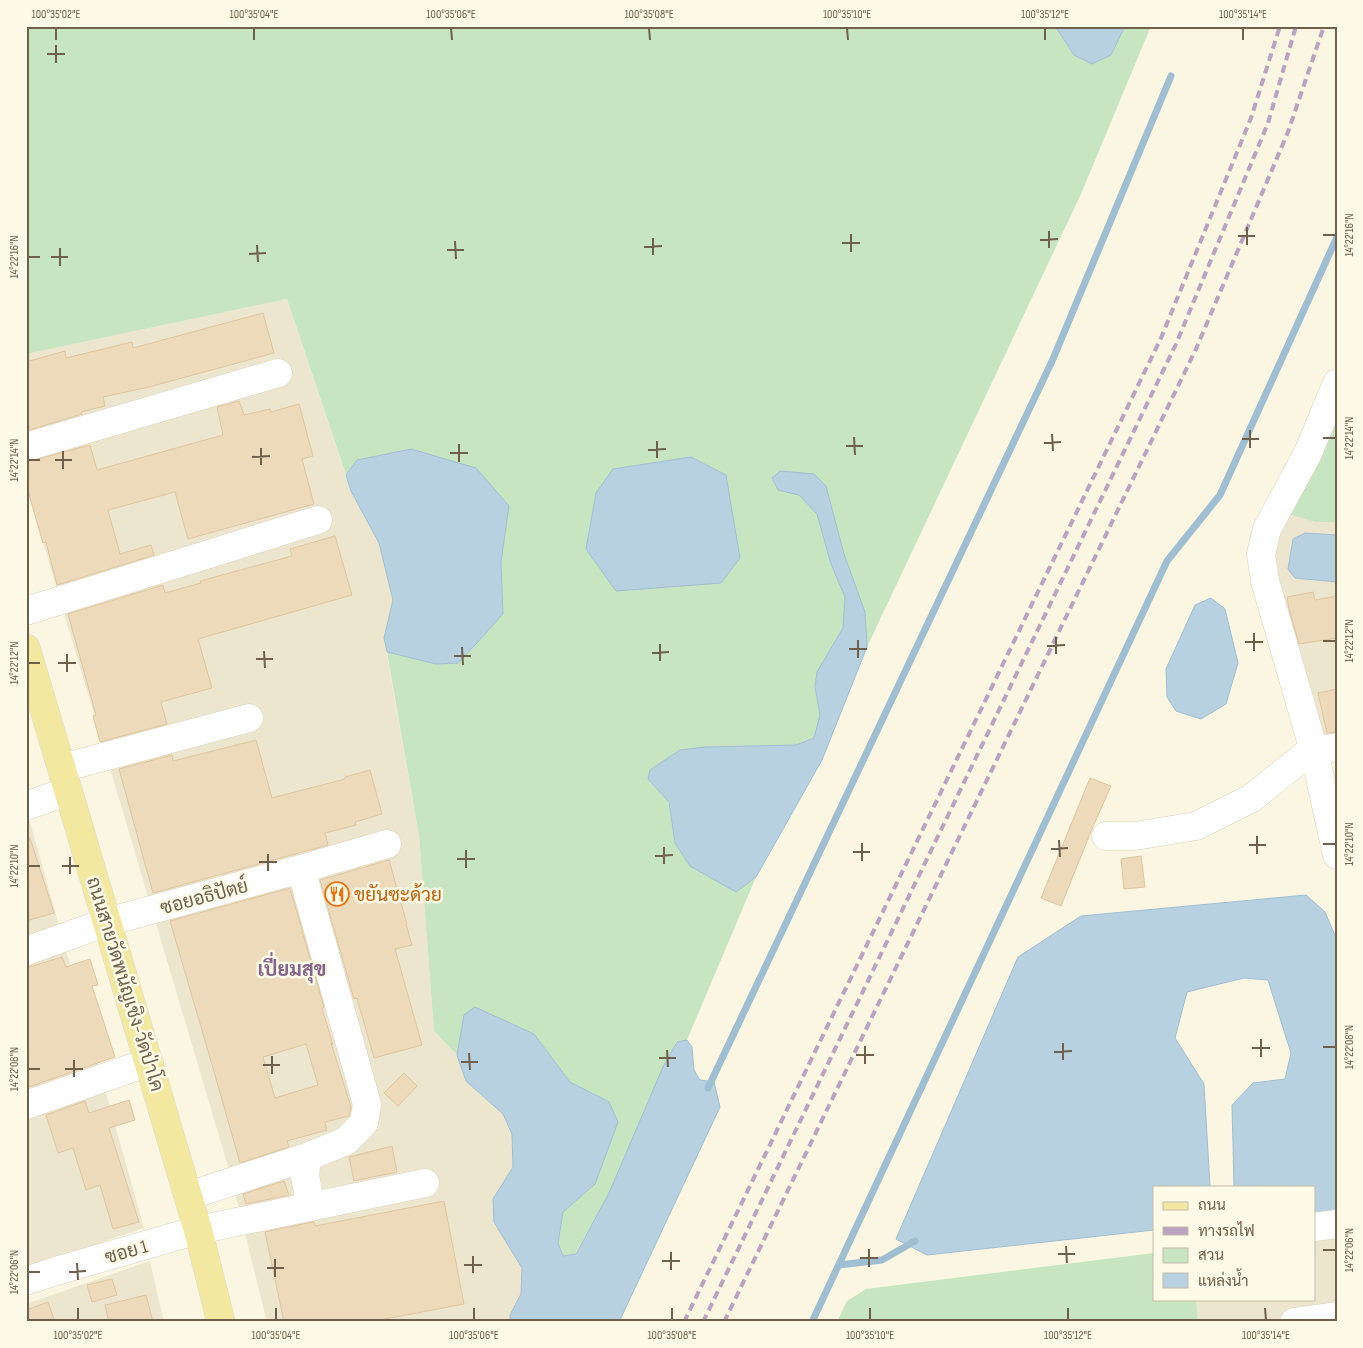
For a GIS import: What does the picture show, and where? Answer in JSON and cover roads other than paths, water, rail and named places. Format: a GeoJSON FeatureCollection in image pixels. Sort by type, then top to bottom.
{"type":"FeatureCollection","features":[{"type":"Feature","properties":{"kind":"main road","name":"ถนนสายวัดพนัญเชิง-วัดป่าโค"},"geometry":{"type":"LineString","coordinates":[[26,648],[198,1230],[221,1322]]}},
{"type":"Feature","properties":{"kind":"street"},"geometry":{"type":"LineString","coordinates":[[26,447],[278,373]]}},
{"type":"Feature","properties":{"kind":"street"},"geometry":{"type":"LineString","coordinates":[[1337,383],[1308,452],[1267,529],[1261,554],[1265,581],[1325,749],[1337,856]]}},
{"type":"Feature","properties":{"kind":"street"},"geometry":{"type":"LineString","coordinates":[[26,611],[318,520]]}},
{"type":"Feature","properties":{"kind":"street"},"geometry":{"type":"LineString","coordinates":[[26,806],[65,780],[249,718]]}},
{"type":"Feature","properties":{"kind":"street"},"geometry":{"type":"LineString","coordinates":[[1106,836],[1135,836],[1196,826],[1252,798],[1304,756],[1325,749]]}},
{"type":"Feature","properties":{"kind":"street","name":"ซอยอธิปัตย์"},"geometry":{"type":"LineString","coordinates":[[26,951],[107,922],[387,844]]}},
{"type":"Feature","properties":{"kind":"street"},"geometry":{"type":"LineString","coordinates":[[188,1196],[307,1157],[346,1141],[364,1124],[367,1104],[300,869]]}},
{"type":"Feature","properties":{"kind":"street"},"geometry":{"type":"LineString","coordinates":[[26,1105],[149,1062]]}},
{"type":"Feature","properties":{"kind":"street"},"geometry":{"type":"LineString","coordinates":[[307,1157],[305,1176],[311,1207]]}},
{"type":"Feature","properties":{"kind":"street","name":"ซอย 1"},"geometry":{"type":"LineString","coordinates":[[26,1281],[198,1230],[425,1183]]}},
{"type":"Feature","properties":{"kind":"street"},"geometry":{"type":"LineString","coordinates":[[1316,1227],[1337,1224]]}},
{"type":"Feature","properties":{"kind":"street"},"geometry":{"type":"LineString","coordinates":[[1294,1322],[1337,1316]]}},
{"type":"Feature","properties":{"kind":"water"},"geometry":{"type":"Polygon","coordinates":[[[1055,26],[1125,26],[1111,55],[1092,64],[1074,55],[1055,26]]]}},
{"type":"Feature","properties":{"kind":"water"},"geometry":{"type":"Polygon","coordinates":[[[411,449],[476,468],[509,506],[501,562],[503,614],[458,663],[436,664],[387,652],[384,638],[393,600],[379,543],[351,491],[346,475],[357,460],[411,449]]]}},
{"type":"Feature","properties":{"kind":"water"},"geometry":{"type":"Polygon","coordinates":[[[691,457],[726,475],[740,558],[721,583],[616,591],[586,549],[596,493],[613,469],[691,457]]]}},
{"type":"Feature","properties":{"kind":"water"},"geometry":{"type":"Polygon","coordinates":[[[780,471],[814,474],[826,486],[844,554],[865,612],[867,647],[822,760],[756,877],[736,892],[690,866],[675,843],[669,802],[648,779],[650,770],[680,750],[705,747],[796,745],[814,738],[820,715],[815,687],[817,672],[843,628],[845,597],[831,564],[817,514],[799,495],[778,490],[772,478],[780,471]]]}},
{"type":"Feature","properties":{"kind":"water"},"geometry":{"type":"Polygon","coordinates":[[[1305,533],[1337,535],[1337,582],[1295,578],[1288,569],[1293,539],[1305,533]]]}},
{"type":"Feature","properties":{"kind":"water"},"geometry":{"type":"Polygon","coordinates":[[[1211,598],[1225,609],[1238,663],[1226,704],[1201,719],[1176,711],[1167,697],[1166,669],[1195,605],[1211,598]]]}},
{"type":"Feature","properties":{"kind":"water"},"geometry":{"type":"Polygon","coordinates":[[[1306,895],[1325,912],[1337,940],[1337,1210],[1316,1213],[1316,1186],[1234,1186],[1232,1105],[1253,1083],[1285,1079],[1291,1053],[1268,980],[1244,978],[1187,992],[1175,1038],[1204,1084],[1210,1186],[1153,1186],[1153,1230],[927,1255],[896,1239],[1018,957],[1081,916],[1306,895]]]}},
{"type":"Feature","properties":{"kind":"water"},"geometry":{"type":"Polygon","coordinates":[[[475,1007],[534,1034],[570,1082],[609,1102],[618,1122],[595,1184],[563,1212],[558,1243],[563,1256],[576,1254],[609,1193],[663,1067],[677,1042],[687,1040],[692,1047],[694,1070],[700,1080],[714,1082],[720,1107],[619,1322],[510,1322],[510,1315],[521,1294],[522,1268],[494,1222],[493,1199],[513,1167],[512,1134],[503,1114],[466,1081],[457,1055],[464,1015],[475,1007]]]}},
{"type":"Feature","properties":{"kind":"waterway"},"geometry":{"type":"LineString","coordinates":[[708,1088],[1053,359],[1171,76]]}},
{"type":"Feature","properties":{"kind":"waterway"},"geometry":{"type":"LineString","coordinates":[[812,1322],[1167,561],[1220,495],[1337,237]]}},
{"type":"Feature","properties":{"kind":"waterway"},"geometry":{"type":"LineString","coordinates":[[839,1265],[882,1260],[915,1241]]}},
{"type":"Feature","properties":{"kind":"railway"},"geometry":{"type":"LineString","coordinates":[[684,1322],[1161,338],[1251,118],[1280,26]]}},
{"type":"Feature","properties":{"kind":"railway"},"geometry":{"type":"LineString","coordinates":[[703,1322],[1176,344],[1268,123],[1296,26]]}},
{"type":"Feature","properties":{"kind":"railway"},"geometry":{"type":"LineString","coordinates":[[724,1322],[1196,349],[1288,132],[1324,26]]}},
{"type":"Feature","properties":{"kind":"place","name":"ขยันซะด้วย"},"geometry":{"type":"Point","coordinates":[337,894]}},
{"type":"Feature","properties":{"kind":"district","name":"เปี่ยมสุข"},"geometry":{"type":"Point","coordinates":[292,969]}}]}
